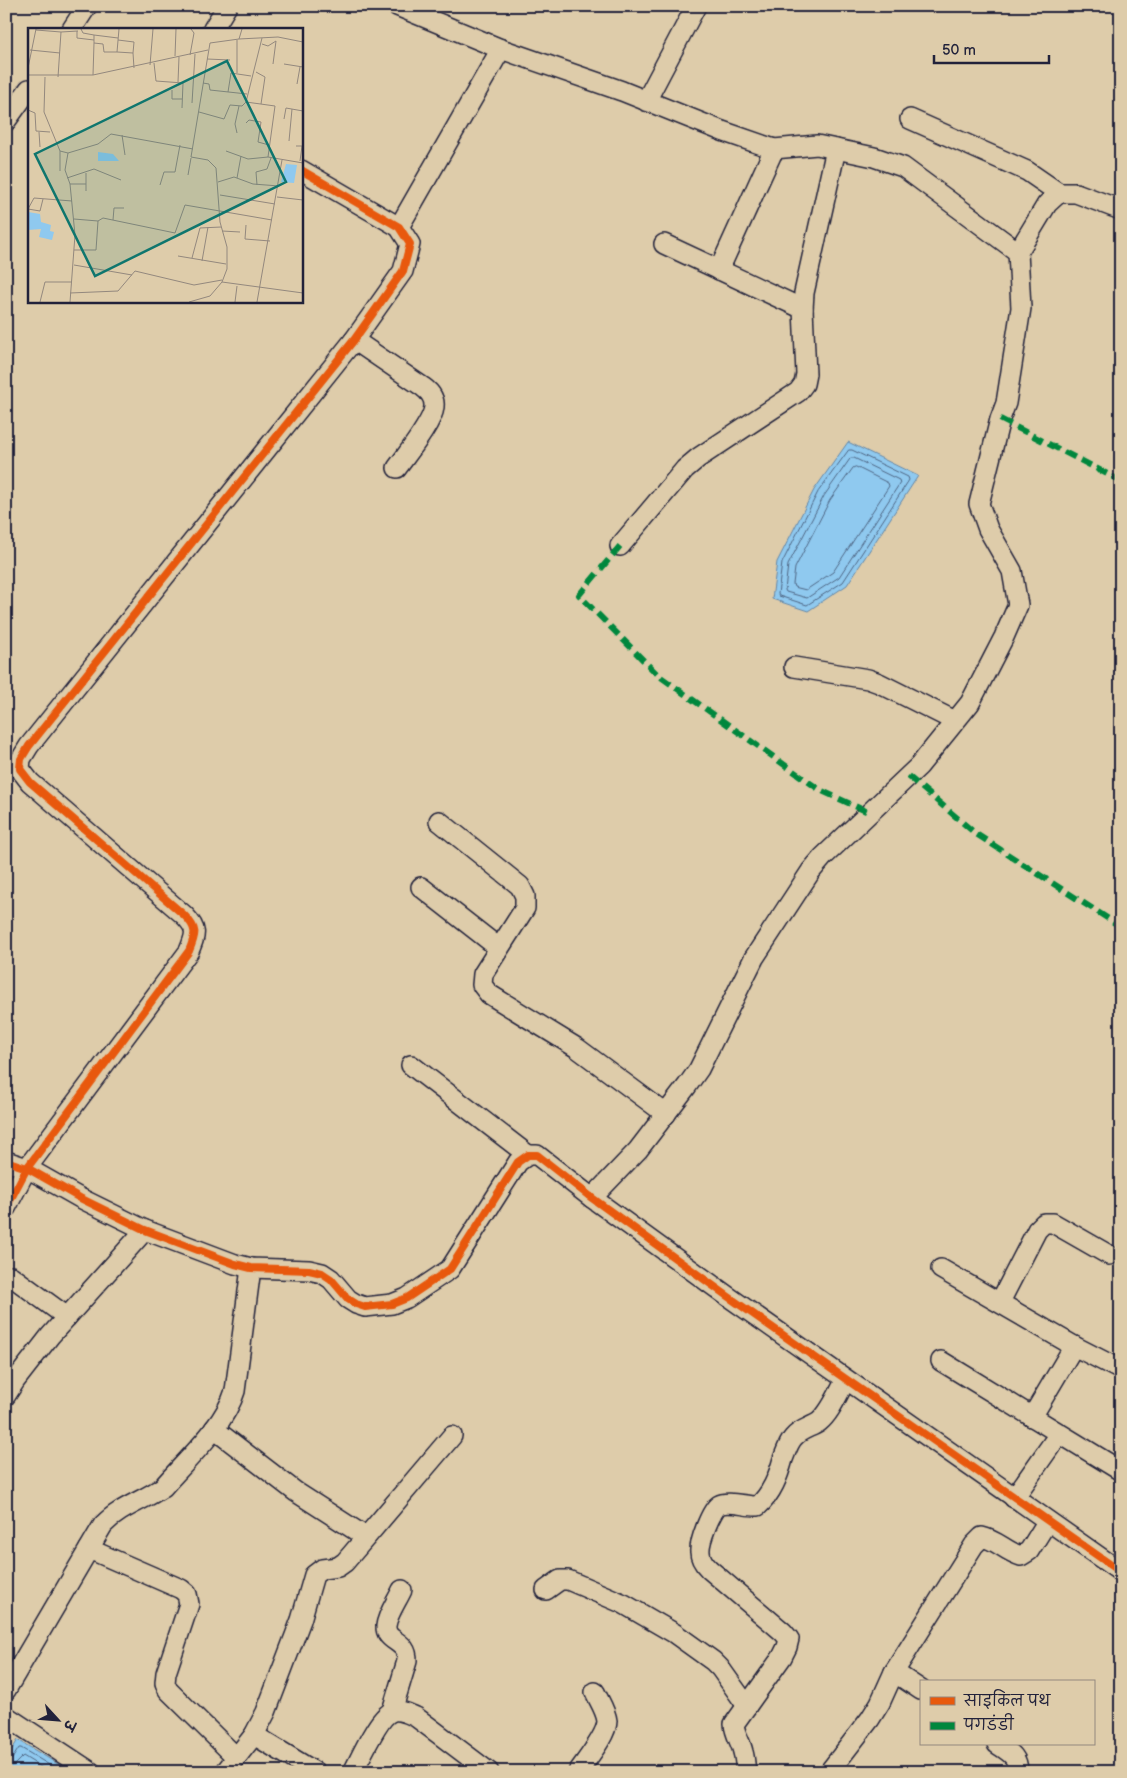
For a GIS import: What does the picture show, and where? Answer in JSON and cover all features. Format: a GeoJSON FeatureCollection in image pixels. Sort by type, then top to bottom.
{"type":"FeatureCollection","features":[{"type":"Feature","properties":{"kind":"street"},"geometry":{"type":"LineString","coordinates":[[73,28],[87,6]]}},
{"type":"Feature","properties":{"kind":"street"},"geometry":{"type":"LineString","coordinates":[[214,28],[227,6]]}},
{"type":"Feature","properties":{"kind":"street"},"geometry":{"type":"LineString","coordinates":[[397,6],[501,49],[774,149],[817,145],[874,157],[902,167],[1018,252]]}},
{"type":"Feature","properties":{"kind":"street"},"geometry":{"type":"LineString","coordinates":[[646,101],[696,6]]}},
{"type":"Feature","properties":{"kind":"street"},"geometry":{"type":"LineString","coordinates":[[399,227],[501,49]]}},
{"type":"Feature","properties":{"kind":"street"},"geometry":{"type":"LineString","coordinates":[[6,121],[28,90]]}},
{"type":"Feature","properties":{"kind":"street"},"geometry":{"type":"LineString","coordinates":[[910,119],[1027,171],[1059,193],[1076,194],[1121,210]]}},
{"type":"Feature","properties":{"kind":"street"},"geometry":{"type":"LineString","coordinates":[[719,270],[774,149]]}},
{"type":"Feature","properties":{"kind":"street"},"geometry":{"type":"LineString","coordinates":[[620,546],[692,463],[798,392],[804,384],[806,374],[804,293],[836,149]]}},
{"type":"Feature","properties":{"kind":"street"},"geometry":{"type":"LineString","coordinates":[[6,1208],[27,1168],[188,951],[196,936],[193,924],[184,915],[30,782],[20,769],[21,759],[29,746],[354,340],[403,271],[410,244],[399,227],[302,171]]}},
{"type":"Feature","properties":{"kind":"street"},"geometry":{"type":"LineString","coordinates":[[592,1198],[638,1150],[698,1069],[754,958],[811,871],[823,857],[919,766],[970,703],[1004,637],[1018,606],[1012,571],[988,529],[979,504],[1000,419],[1006,403],[1021,308],[1018,252],[1047,204],[1059,193]]}},
{"type":"Feature","properties":{"kind":"street"},"geometry":{"type":"LineString","coordinates":[[664,244],[803,309]]}},
{"type":"Feature","properties":{"kind":"street"},"geometry":{"type":"LineString","coordinates":[[354,340],[424,386],[432,394],[434,406],[431,418],[397,468]]}},
{"type":"Feature","properties":{"kind":"street"},"geometry":{"type":"LineString","coordinates":[[794,667],[868,679],[955,721]]}},
{"type":"Feature","properties":{"kind":"street"},"geometry":{"type":"LineString","coordinates":[[439,821],[520,886],[525,896],[525,908],[483,974],[482,985],[489,994],[578,1048],[666,1114]]}},
{"type":"Feature","properties":{"kind":"street"},"geometry":{"type":"LineString","coordinates":[[421,887],[499,948]]}},
{"type":"Feature","properties":{"kind":"street"},"geometry":{"type":"LineString","coordinates":[[411,1065],[528,1154],[537,1156],[592,1198],[846,1380],[1121,1572]]}},
{"type":"Feature","properties":{"kind":"street"},"geometry":{"type":"LineString","coordinates":[[6,1161],[27,1168],[80,1198],[146,1230],[235,1264],[252,1268],[310,1270],[322,1273],[331,1279],[348,1298],[356,1304],[365,1307],[392,1304],[407,1298],[450,1269],[518,1162],[528,1154]]}},
{"type":"Feature","properties":{"kind":"street"},"geometry":{"type":"LineString","coordinates":[[1000,1302],[1037,1230],[1044,1223],[1054,1223],[1110,1255]]}},
{"type":"Feature","properties":{"kind":"street"},"geometry":{"type":"LineString","coordinates":[[6,1396],[15,1381],[68,1317],[146,1230]]}},
{"type":"Feature","properties":{"kind":"street"},"geometry":{"type":"LineString","coordinates":[[6,1690],[103,1525],[120,1510],[154,1494],[163,1487],[214,1429],[230,1405],[235,1392],[252,1268]]}},
{"type":"Feature","properties":{"kind":"street"},"geometry":{"type":"LineString","coordinates":[[941,1269],[1074,1346],[1121,1370]]}},
{"type":"Feature","properties":{"kind":"street"},"geometry":{"type":"LineString","coordinates":[[11,1276],[68,1317]]}},
{"type":"Feature","properties":{"kind":"street"},"geometry":{"type":"LineString","coordinates":[[1032,1418],[1074,1346]]}},
{"type":"Feature","properties":{"kind":"street"},"geometry":{"type":"LineString","coordinates":[[941,1361],[1032,1418],[1121,1470]]}},
{"type":"Feature","properties":{"kind":"street"},"geometry":{"type":"LineString","coordinates":[[746,1772],[745,1759],[735,1733],[734,1724],[782,1657],[788,1640],[783,1632],[708,1569],[700,1553],[701,1542],[712,1514],[719,1505],[726,1503],[758,1506],[766,1499],[778,1477],[788,1445],[800,1431],[818,1422],[826,1415],[846,1380]]}},
{"type":"Feature","properties":{"kind":"street"},"geometry":{"type":"LineString","coordinates":[[214,1429],[296,1492],[366,1537]]}},
{"type":"Feature","properties":{"kind":"street"},"geometry":{"type":"LineString","coordinates":[[1014,1498],[1059,1434]]}},
{"type":"Feature","properties":{"kind":"street"},"geometry":{"type":"LineString","coordinates":[[89,1549],[181,1589],[187,1594],[189,1604],[166,1673],[165,1683],[168,1690],[231,1765],[254,1736],[266,1712],[298,1628],[314,1576],[322,1569],[338,1567],[345,1562],[452,1436]]}},
{"type":"Feature","properties":{"kind":"street"},"geometry":{"type":"LineString","coordinates":[[829,1772],[870,1719],[880,1703],[894,1672],[974,1545],[982,1537],[992,1539],[1012,1554],[1021,1556],[1029,1551],[1047,1522]]}},
{"type":"Feature","properties":{"kind":"street"},"geometry":{"type":"LineString","coordinates":[[546,1590],[560,1580],[568,1580],[624,1604],[674,1633],[713,1661],[747,1706]]}},
{"type":"Feature","properties":{"kind":"street"},"geometry":{"type":"LineString","coordinates":[[353,1772],[383,1718],[392,1711],[407,1661],[407,1653],[403,1646],[386,1632],[386,1624],[402,1590]]}},
{"type":"Feature","properties":{"kind":"street"},"geometry":{"type":"LineString","coordinates":[[894,1672],[920,1689]]}},
{"type":"Feature","properties":{"kind":"street"},"geometry":{"type":"LineString","coordinates":[[578,1772],[604,1732],[607,1724],[606,1715],[595,1692]]}},
{"type":"Feature","properties":{"kind":"street"},"geometry":{"type":"LineString","coordinates":[[392,1711],[403,1711],[416,1717],[489,1772]]}},
{"type":"Feature","properties":{"kind":"street"},"geometry":{"type":"LineString","coordinates":[[6,1716],[91,1772]]}},
{"type":"Feature","properties":{"kind":"street"},"geometry":{"type":"LineString","coordinates":[[254,1736],[315,1772]]}},
{"type":"Feature","properties":{"kind":"street"},"geometry":{"type":"LineString","coordinates":[[1001,1746],[1012,1754],[1018,1763],[1018,1772]]}},
{"type":"Feature","properties":{"kind":"water"},"geometry":{"type":"Polygon","coordinates":[[[848,442],[918,476],[847,585],[808,611],[772,599],[777,562],[814,490],[848,442]]]}},
{"type":"Feature","properties":{"kind":"water"},"geometry":{"type":"Polygon","coordinates":[[[18,1740],[71,1772],[6,1772],[6,1759],[18,1740]]]}},
{"type":"Feature","properties":{"kind":"marked path"},"geometry":{"type":"LineString","coordinates":[[1000,419],[1121,481]]}},
{"type":"Feature","properties":{"kind":"marked path"},"geometry":{"type":"LineString","coordinates":[[620,546],[579,595],[658,675],[820,790],[870,813]]}},
{"type":"Feature","properties":{"kind":"marked path"},"geometry":{"type":"LineString","coordinates":[[908,776],[976,834],[1121,927]]}},
{"type":"Feature","properties":{"kind":"cycle path"},"geometry":{"type":"LineString","coordinates":[[6,1208],[27,1168],[189,951],[194,936],[194,928],[184,915],[30,782],[20,769],[21,759],[29,746],[354,340],[403,271],[410,244],[399,227],[302,171]]}},
{"type":"Feature","properties":{"kind":"cycle path"},"geometry":{"type":"LineString","coordinates":[[6,1161],[27,1168],[80,1198],[145,1230],[235,1264],[251,1268],[309,1270],[322,1273],[331,1279],[348,1299],[365,1307],[392,1304],[407,1298],[450,1269],[518,1162],[528,1155],[537,1155],[592,1198],[726,1295],[1121,1572]]}}]}
